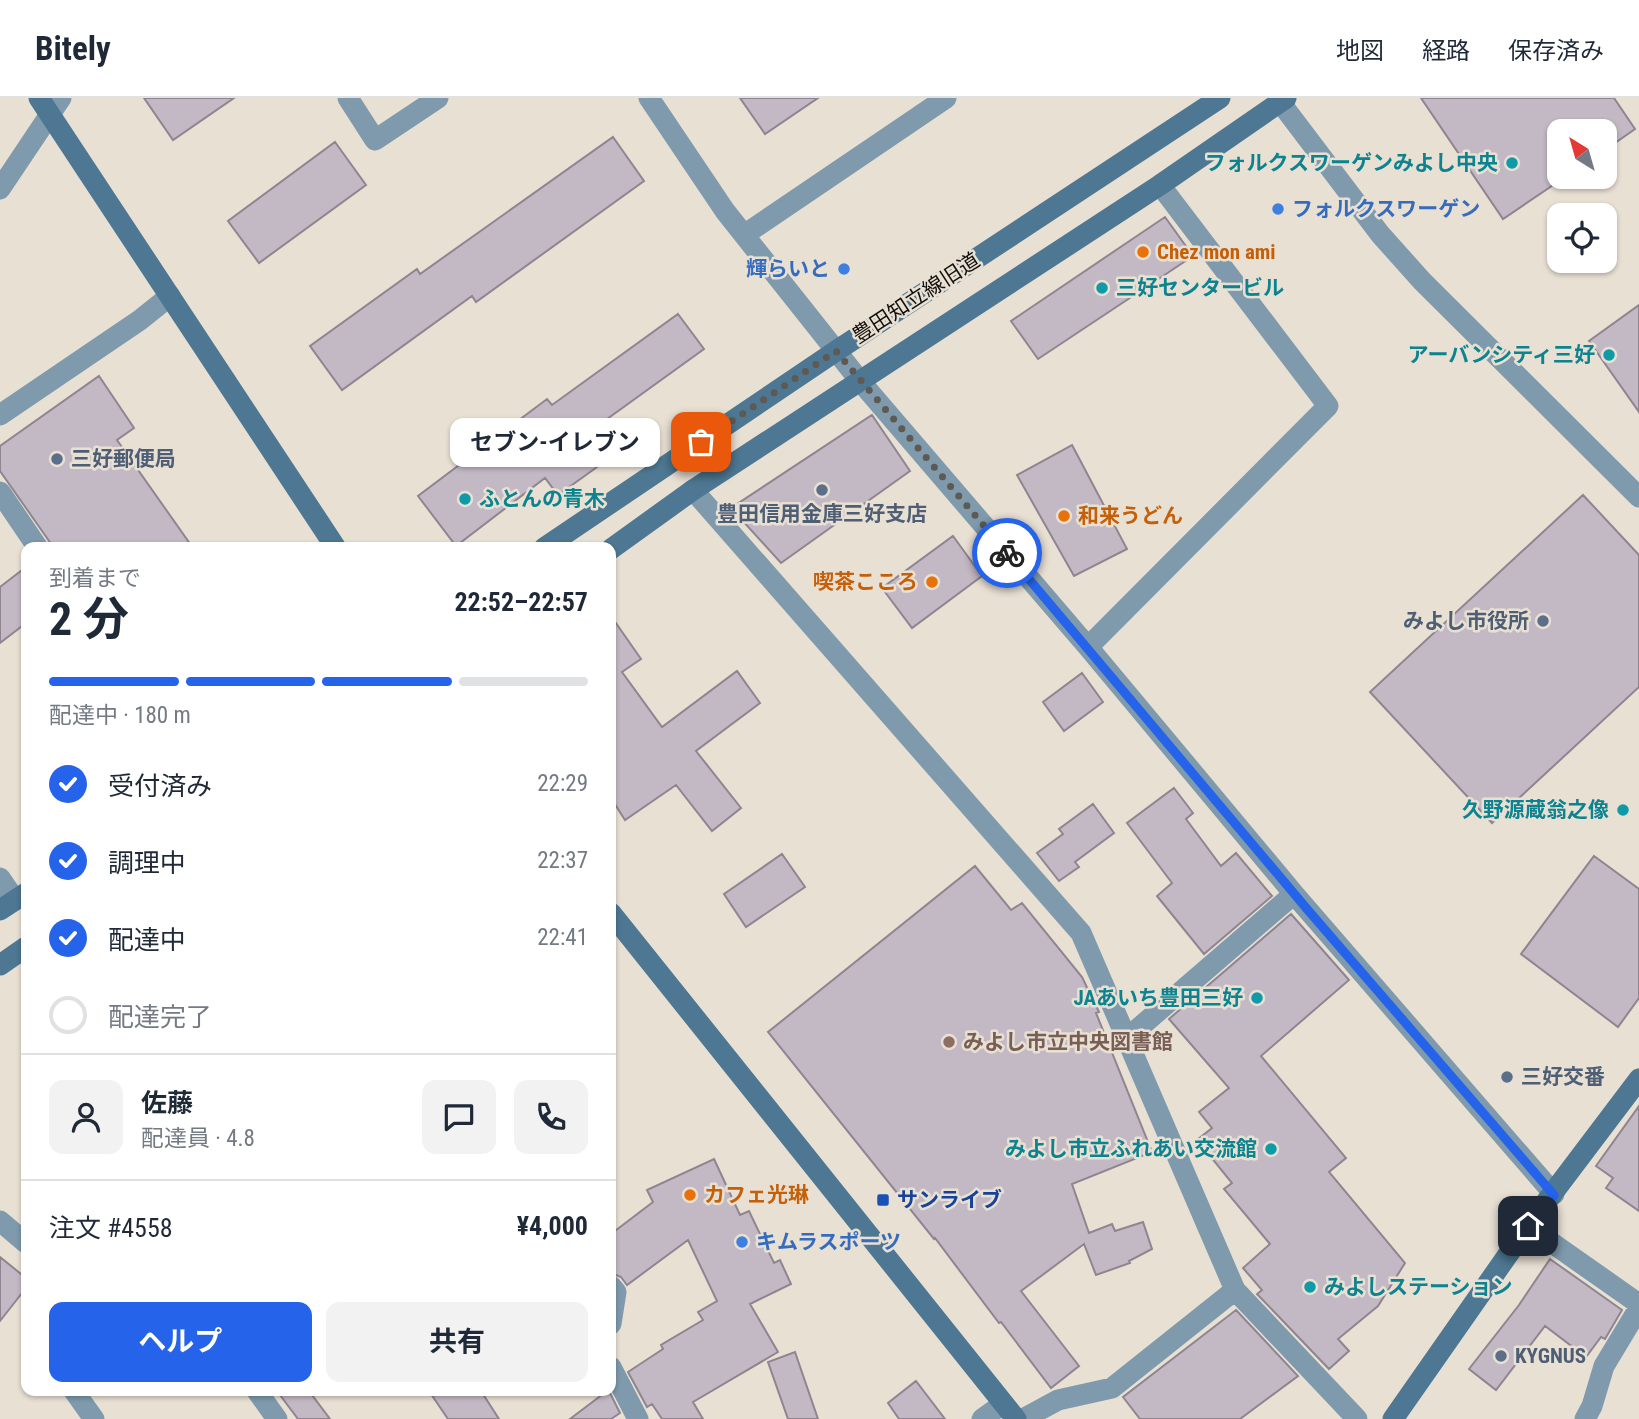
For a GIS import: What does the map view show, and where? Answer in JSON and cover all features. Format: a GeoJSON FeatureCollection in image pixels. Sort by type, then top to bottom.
{"type":"FeatureCollection","features":[{"type":"Feature","properties":{"kind":"street"},"geometry":{"type":"LineString","coordinates":[[39,98],[56,107],[170,296],[332,542]]}},
{"type":"Feature","properties":{"kind":"street"},"geometry":{"type":"LineString","coordinates":[[348,98],[376,140],[438,98]]}},
{"type":"Feature","properties":{"kind":"street"},"geometry":{"type":"LineString","coordinates":[[649,98],[725,211],[860,382],[1088,647],[1294,894],[1554,1195]]}},
{"type":"Feature","properties":{"kind":"street"},"geometry":{"type":"LineString","coordinates":[[744,235],[946,98]]}},
{"type":"Feature","properties":{"kind":"street","name":"豊田知立線旧道"},"geometry":{"type":"LineString","coordinates":[[553,542],[836,351],[1220,98]]}},
{"type":"Feature","properties":{"kind":"street"},"geometry":{"type":"LineString","coordinates":[[1283,100],[1380,234],[1422,281],[1639,497]]}},
{"type":"Feature","properties":{"kind":"street","name":"豊田知立線旧道"},"geometry":{"type":"LineString","coordinates":[[616,545],[693,491],[1160,185],[1283,100]]}},
{"type":"Feature","properties":{"kind":"street"},"geometry":{"type":"LineString","coordinates":[[0,189],[56,107]]}},
{"type":"Feature","properties":{"kind":"street"},"geometry":{"type":"LineString","coordinates":[[1088,647],[1328,405],[1160,185]]}},
{"type":"Feature","properties":{"kind":"street"},"geometry":{"type":"LineString","coordinates":[[0,415],[140,320],[170,296]]}},
{"type":"Feature","properties":{"kind":"street"},"geometry":{"type":"LineString","coordinates":[[693,491],[1081,933],[1236,1290],[1357,1419]]}},
{"type":"Feature","properties":{"kind":"street"},"geometry":{"type":"LineString","coordinates":[[0,492],[34,542]]}},
{"type":"Feature","properties":{"kind":"street"},"geometry":{"type":"LineString","coordinates":[[0,878],[14,901]]}},
{"type":"Feature","properties":{"kind":"street"},"geometry":{"type":"LineString","coordinates":[[1126,1039],[1294,894]]}},
{"type":"Feature","properties":{"kind":"street"},"geometry":{"type":"LineString","coordinates":[[616,919],[1009,1412],[982,1419]]}},
{"type":"Feature","properties":{"kind":"street"},"geometry":{"type":"LineString","coordinates":[[0,965],[21,950]]}},
{"type":"Feature","properties":{"kind":"street"},"geometry":{"type":"LineString","coordinates":[[1393,1419],[1528,1226],[1639,1079]]}},
{"type":"Feature","properties":{"kind":"street"},"geometry":{"type":"LineString","coordinates":[[0,1221],[21,1239]]}},
{"type":"Feature","properties":{"kind":"street"},"geometry":{"type":"LineString","coordinates":[[1528,1226],[1639,1306],[1604,1366],[1586,1419]]}},
{"type":"Feature","properties":{"kind":"street"},"geometry":{"type":"LineString","coordinates":[[1023,1419],[1058,1401],[1112,1388],[1236,1290]]}},
{"type":"Feature","properties":{"kind":"street"},"geometry":{"type":"LineString","coordinates":[[616,1377],[638,1419]]}},
{"type":"Feature","properties":{"kind":"street"},"geometry":{"type":"LineString","coordinates":[[78,1396],[94,1419]]}},
{"type":"Feature","properties":{"kind":"street"},"geometry":{"type":"LineString","coordinates":[[261,1396],[278,1419]]}},
{"type":"Feature","properties":{"kind":"building"},"geometry":{"type":"Polygon","coordinates":[[[144,98],[234,98],[173,140],[144,98]]]}},
{"type":"Feature","properties":{"kind":"building"},"geometry":{"type":"Polygon","coordinates":[[[740,98],[818,98],[765,134],[740,98]]]}},
{"type":"Feature","properties":{"kind":"building","name":"フォルクスワーゲンみよし中央"},"geometry":{"type":"Polygon","coordinates":[[[1421,98],[1614,98],[1635,129],[1617,142],[1617,119],[1547,119],[1547,189],[1503,219],[1421,98]]]}},
{"type":"Feature","properties":{"kind":"building"},"geometry":{"type":"Polygon","coordinates":[[[613,137],[644,181],[476,302],[472,296],[342,390],[310,346],[417,269],[420,274],[613,137]]]}},
{"type":"Feature","properties":{"kind":"building"},"geometry":{"type":"Polygon","coordinates":[[[335,142],[366,185],[259,263],[228,221],[335,142]]]}},
{"type":"Feature","properties":{"kind":"building","name":"三好センタービル"},"geometry":{"type":"Polygon","coordinates":[[[1165,217],[1193,256],[1038,359],[1011,321],[1165,217]]]}},
{"type":"Feature","properties":{"kind":"building","name":"アーバンシティ三好"},"geometry":{"type":"Polygon","coordinates":[[[1639,305],[1639,412],[1589,341],[1639,305]]]}},
{"type":"Feature","properties":{"kind":"building"},"geometry":{"type":"Polygon","coordinates":[[[678,314],[704,349],[578,440],[597,467],[558,495],[545,478],[461,542],[453,542],[418,496],[547,399],[552,405],[678,314]]]}},
{"type":"Feature","properties":{"kind":"building","name":"三好郵便局"},"geometry":{"type":"Polygon","coordinates":[[[99,376],[134,428],[117,440],[189,542],[50,542],[0,471],[0,446],[99,376]]]}},
{"type":"Feature","properties":{"kind":"building","name":"豊田信用金庫三好支店"},"geometry":{"type":"Polygon","coordinates":[[[872,415],[910,471],[781,563],[731,508],[872,415]]]}},
{"type":"Feature","properties":{"kind":"building"},"geometry":{"type":"Polygon","coordinates":[[[1072,445],[1127,549],[1074,576],[1017,475],[1072,445]]]}},
{"type":"Feature","properties":{"kind":"building","name":"みよし市役所"},"geometry":{"type":"Polygon","coordinates":[[[1583,495],[1639,555],[1639,687],[1492,823],[1370,692],[1583,495]]]}},
{"type":"Feature","properties":{"kind":"building","name":"喫茶こころ"},"geometry":{"type":"Polygon","coordinates":[[[953,536],[982,576],[912,628],[882,588],[953,536]]]}},
{"type":"Feature","properties":{"kind":"building"},"geometry":{"type":"Polygon","coordinates":[[[21,571],[21,627],[0,643],[0,587],[21,571]]]}},
{"type":"Feature","properties":{"kind":"building"},"geometry":{"type":"Polygon","coordinates":[[[616,623],[641,659],[622,672],[662,727],[737,671],[760,703],[696,751],[741,808],[712,831],[676,785],[625,820],[616,806],[616,623]]]}},
{"type":"Feature","properties":{"kind":"building"},"geometry":{"type":"Polygon","coordinates":[[[1082,673],[1103,702],[1064,731],[1043,702],[1082,673]]]}},
{"type":"Feature","properties":{"kind":"building"},"geometry":{"type":"Polygon","coordinates":[[[1174,788],[1193,813],[1186,819],[1221,866],[1236,853],[1272,896],[1204,954],[1157,896],[1172,883],[1127,823],[1174,788]]]}},
{"type":"Feature","properties":{"kind":"building"},"geometry":{"type":"Polygon","coordinates":[[[1093,804],[1114,833],[1075,862],[1079,867],[1059,881],[1037,853],[1063,834],[1059,829],[1093,804]]]}},
{"type":"Feature","properties":{"kind":"building"},"geometry":{"type":"Polygon","coordinates":[[[782,854],[805,887],[746,927],[724,894],[782,854]]]}},
{"type":"Feature","properties":{"kind":"building"},"geometry":{"type":"Polygon","coordinates":[[[1594,856],[1639,889],[1639,998],[1618,1027],[1521,954],[1594,856]]]}},
{"type":"Feature","properties":{"kind":"building"},"geometry":{"type":"Polygon","coordinates":[[[975,866],[1011,910],[1022,903],[1082,977],[1099,1012],[1096,1013],[1152,1152],[1072,1184],[1089,1233],[1112,1224],[1115,1231],[1143,1222],[1152,1249],[1129,1261],[1130,1263],[1096,1275],[1084,1244],[1021,1291],[1079,1366],[1051,1388],[935,1238],[768,1032],[975,866]]]}},
{"type":"Feature","properties":{"kind":"building"},"geometry":{"type":"Polygon","coordinates":[[[1291,914],[1349,980],[1261,1056],[1346,1158],[1329,1172],[1405,1263],[1378,1306],[1338,1339],[1349,1351],[1329,1369],[1257,1294],[1262,1290],[1243,1268],[1270,1244],[1224,1189],[1232,1183],[1197,1140],[1212,1128],[1199,1112],[1229,1088],[1169,1019],[1291,914]]]}},
{"type":"Feature","properties":{"kind":"building"},"geometry":{"type":"Polygon","coordinates":[[[1639,1106],[1639,1211],[1606,1188],[1613,1178],[1596,1166],[1639,1106]]]}},
{"type":"Feature","properties":{"kind":"building"},"geometry":{"type":"Polygon","coordinates":[[[714,1159],[740,1215],[749,1211],[774,1263],[780,1260],[791,1284],[750,1304],[778,1352],[693,1402],[703,1419],[662,1419],[652,1404],[647,1407],[628,1372],[663,1349],[661,1345],[703,1320],[698,1312],[717,1301],[688,1240],[627,1285],[616,1275],[616,1230],[653,1202],[647,1190],[714,1159]]]}},
{"type":"Feature","properties":{"kind":"building"},"geometry":{"type":"Polygon","coordinates":[[[0,1257],[21,1274],[21,1294],[0,1321],[0,1257]]]}},
{"type":"Feature","properties":{"kind":"building"},"geometry":{"type":"Polygon","coordinates":[[[1550,1259],[1622,1310],[1605,1339],[1601,1337],[1586,1357],[1545,1326],[1496,1390],[1469,1369],[1519,1305],[1550,1259]]]}},
{"type":"Feature","properties":{"kind":"building"},"geometry":{"type":"Polygon","coordinates":[[[1236,1310],[1298,1376],[1240,1419],[1140,1419],[1123,1397],[1236,1310]]]}},
{"type":"Feature","properties":{"kind":"building"},"geometry":{"type":"Polygon","coordinates":[[[795,1352],[818,1419],[788,1419],[768,1362],[795,1352]]]}},
{"type":"Feature","properties":{"kind":"building"},"geometry":{"type":"Polygon","coordinates":[[[916,1381],[945,1419],[899,1419],[888,1403],[916,1381]]]}},
{"type":"Feature","properties":{"kind":"building"},"geometry":{"type":"Polygon","coordinates":[[[281,1396],[313,1396],[330,1419],[298,1419],[281,1396]]]}},
{"type":"Feature","properties":{"kind":"building"},"geometry":{"type":"Polygon","coordinates":[[[432,1396],[484,1396],[499,1419],[448,1419],[432,1396]]]}},
{"type":"Feature","properties":{"kind":"building"},"geometry":{"type":"Polygon","coordinates":[[[600,1396],[612,1396],[620,1413],[611,1419],[570,1419],[600,1396]]]}},
{"type":"Feature","properties":{"kind":"way so far"},"geometry":{"type":"LineString","coordinates":[[701,442],[836,351],[1007,553]]}},
{"type":"Feature","properties":{"kind":"place","name":"フォルクスワーゲンみよし中央"},"geometry":{"type":"Point","coordinates":[1512,163]}},
{"type":"Feature","properties":{"kind":"place","name":"フォルクスワーゲン"},"geometry":{"type":"Point","coordinates":[1278,209]}},
{"type":"Feature","properties":{"kind":"place","name":"Chez mon ami"},"geometry":{"type":"Point","coordinates":[1143,252]}},
{"type":"Feature","properties":{"kind":"place","name":"輝らいと"},"geometry":{"type":"Point","coordinates":[844,269]}},
{"type":"Feature","properties":{"kind":"place","name":"三好センタービル"},"geometry":{"type":"Point","coordinates":[1102,288]}},
{"type":"Feature","properties":{"kind":"place","name":"アーバンシティ三好"},"geometry":{"type":"Point","coordinates":[1609,355]}},
{"type":"Feature","properties":{"kind":"place","name":"セブン-イレブン"},"geometry":{"type":"Point","coordinates":[701,442]}},
{"type":"Feature","properties":{"kind":"place","name":"三好郵便局"},"geometry":{"type":"Point","coordinates":[57,459]}},
{"type":"Feature","properties":{"kind":"place","name":"豊田信用金庫三好支店"},"geometry":{"type":"Point","coordinates":[822,490]}},
{"type":"Feature","properties":{"kind":"place","name":"ふとんの青木"},"geometry":{"type":"Point","coordinates":[465,499]}},
{"type":"Feature","properties":{"kind":"place","name":"和来うどん"},"geometry":{"type":"Point","coordinates":[1064,516]}},
{"type":"Feature","properties":{"kind":"place","name":"喫茶こころ"},"geometry":{"type":"Point","coordinates":[932,582]}},
{"type":"Feature","properties":{"kind":"place","name":"みよし市役所"},"geometry":{"type":"Point","coordinates":[1543,621]}},
{"type":"Feature","properties":{"kind":"place","name":"久野源蔵翁之像"},"geometry":{"type":"Point","coordinates":[1623,810]}},
{"type":"Feature","properties":{"kind":"place","name":"JAあいち豊田三好"},"geometry":{"type":"Point","coordinates":[1257,998]}},
{"type":"Feature","properties":{"kind":"place","name":"みよし市立中央図書館"},"geometry":{"type":"Point","coordinates":[949,1042]}},
{"type":"Feature","properties":{"kind":"place","name":"三好交番"},"geometry":{"type":"Point","coordinates":[1507,1077]}},
{"type":"Feature","properties":{"kind":"place","name":"みよし市立ふれあい交流館"},"geometry":{"type":"Point","coordinates":[1271,1149]}},
{"type":"Feature","properties":{"kind":"place","name":"カフェ光琳"},"geometry":{"type":"Point","coordinates":[690,1195]}},
{"type":"Feature","properties":{"kind":"place","name":"サンライブ"},"geometry":{"type":"Point","coordinates":[883,1200]}},
{"type":"Feature","properties":{"kind":"place","name":"キムラスポーツ"},"geometry":{"type":"Point","coordinates":[742,1242]}},
{"type":"Feature","properties":{"kind":"place","name":"みよしステーション"},"geometry":{"type":"Point","coordinates":[1310,1287]}},
{"type":"Feature","properties":{"kind":"place","name":"KYGNUS"},"geometry":{"type":"Point","coordinates":[1501,1356]}},
{"type":"Feature","properties":{"kind":"route"},"geometry":{"type":"LineString","coordinates":[[1007,553],[1307,909],[1554,1195],[1528,1226]]}}]}
